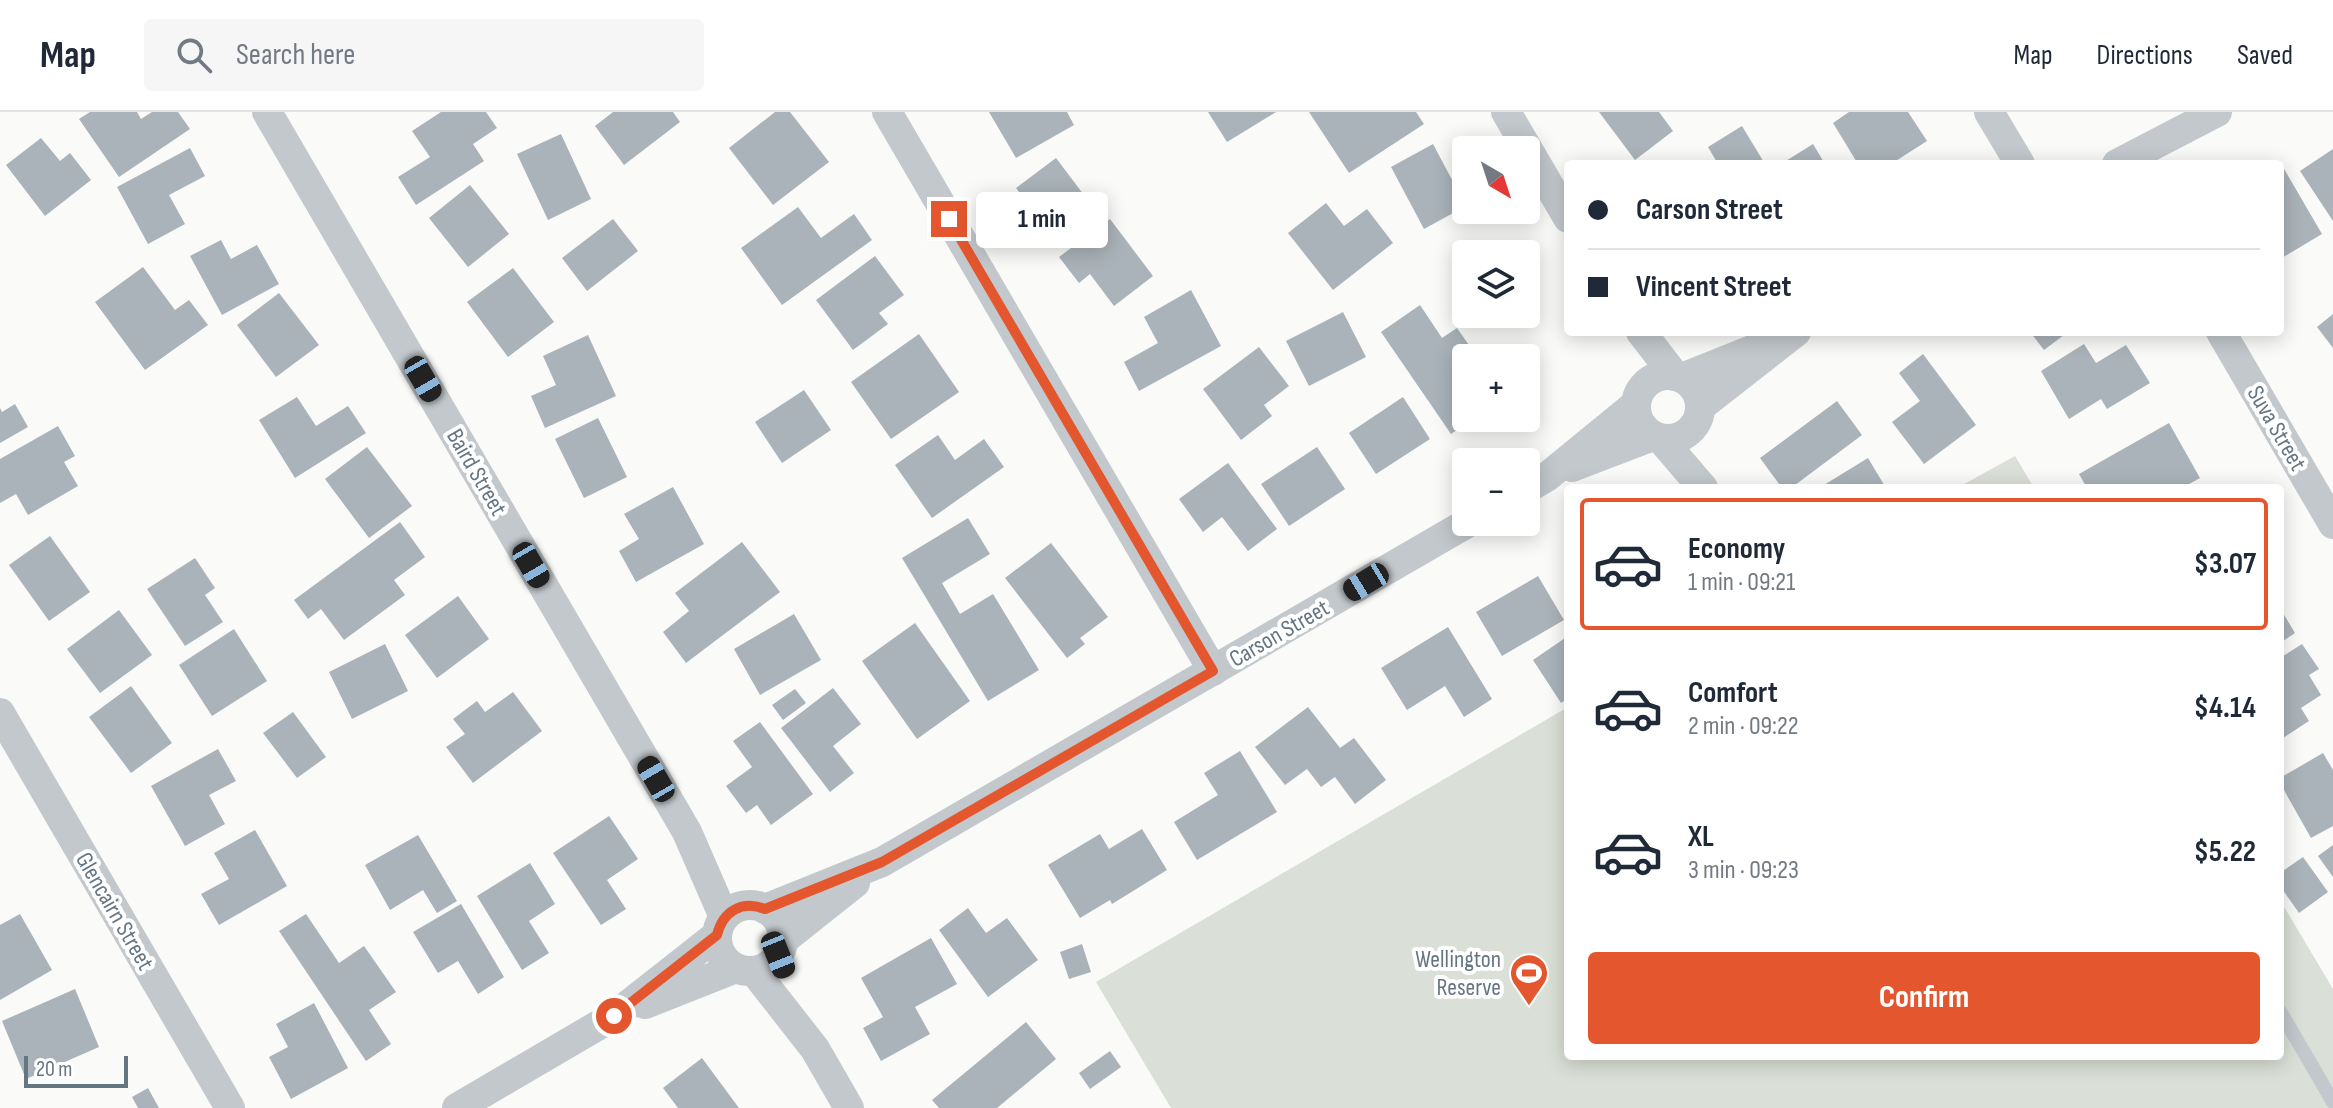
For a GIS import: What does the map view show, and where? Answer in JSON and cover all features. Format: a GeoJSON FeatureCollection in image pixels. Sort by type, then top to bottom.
{"type":"FeatureCollection","features":[{"type":"Feature","properties":{"kind":"street","name":"Baird Street"},"geometry":{"type":"LineString","coordinates":[[267,112],[738,916]]}},
{"type":"Feature","properties":{"kind":"street"},"geometry":{"type":"LineString","coordinates":[[887,112],[1213,671]]}},
{"type":"Feature","properties":{"kind":"street"},"geometry":{"type":"LineString","coordinates":[[1506,112],[1564,211]]}},
{"type":"Feature","properties":{"kind":"street"},"geometry":{"type":"LineString","coordinates":[[1989,112],[2018,160]]}},
{"type":"Feature","properties":{"kind":"street"},"geometry":{"type":"LineString","coordinates":[[2134,160],[2217,112]]}},
{"type":"Feature","properties":{"kind":"street"},"geometry":{"type":"LineString","coordinates":[[1629,336],[1660,385],[1695,390],[1696,418],[1715,484]]}},
{"type":"Feature","properties":{"kind":"street"},"geometry":{"type":"LineString","coordinates":[[1642,336],[1660,385],[1640,423],[1657,437],[1699,484]]}},
{"type":"Feature","properties":{"kind":"street"},"geometry":{"type":"LineString","coordinates":[[1540,480],[1660,385],[1786,336]]}},
{"type":"Feature","properties":{"kind":"street"},"geometry":{"type":"LineString","coordinates":[[1540,481],[1657,437],[1682,436],[1696,418],[1791,336]]}},
{"type":"Feature","properties":{"kind":"street","name":"Suva Street"},"geometry":{"type":"LineString","coordinates":[[2223,336],[2333,524]]}},
{"type":"Feature","properties":{"kind":"street","name":"Carson Street"},"geometry":{"type":"LineString","coordinates":[[614,1016],[763,959],[882,862],[1452,532]]}},
{"type":"Feature","properties":{"kind":"street","name":"Glencairn Street"},"geometry":{"type":"LineString","coordinates":[[0,713],[230,1108]]}},
{"type":"Feature","properties":{"kind":"street","name":"Carson Street"},"geometry":{"type":"LineString","coordinates":[[457,1108],[614,1016],[738,916],[882,862]]}},
{"type":"Feature","properties":{"kind":"street"},"geometry":{"type":"LineString","coordinates":[[738,916],[779,922],[763,959],[721,954],[738,916]]}},
{"type":"Feature","properties":{"kind":"street"},"geometry":{"type":"LineString","coordinates":[[763,959],[849,1108]]}},
{"type":"Feature","properties":{"kind":"lane"},"geometry":{"type":"LineString","coordinates":[[2284,1018],[2333,1102]]}},
{"type":"Feature","properties":{"kind":"shaded area"},"geometry":{"type":"Polygon","coordinates":[[[2015,456],[2032,484],[1964,484],[2015,456]]]}},
{"type":"Feature","properties":{"kind":"shaded area","name":"Wellington Reserve"},"geometry":{"type":"Polygon","coordinates":[[[1564,709],[1564,1060],[2284,1060],[2284,907],[2333,989],[2333,1108],[1171,1108],[1096,982],[1564,709]]]}},
{"type":"Feature","properties":{"kind":"building"},"geometry":{"type":"Polygon","coordinates":[[[90,112],[137,112],[141,119],[152,112],[178,112],[190,129],[119,177],[79,119],[90,112]]]}},
{"type":"Feature","properties":{"kind":"building"},"geometry":{"type":"Polygon","coordinates":[[[441,112],[486,112],[497,128],[473,144],[484,161],[416,205],[398,177],[430,157],[412,131],[441,112]]]}},
{"type":"Feature","properties":{"kind":"building"},"geometry":{"type":"Polygon","coordinates":[[[613,112],[673,112],[680,122],[624,165],[595,126],[613,112]]]}},
{"type":"Feature","properties":{"kind":"building"},"geometry":{"type":"Polygon","coordinates":[[[775,112],[790,112],[829,162],[773,205],[729,148],[775,112]]]}},
{"type":"Feature","properties":{"kind":"building"},"geometry":{"type":"Polygon","coordinates":[[[989,112],[1067,112],[1074,125],[1016,158],[989,112]]]}},
{"type":"Feature","properties":{"kind":"building"},"geometry":{"type":"Polygon","coordinates":[[[1208,112],[1276,112],[1227,142],[1208,112]]]}},
{"type":"Feature","properties":{"kind":"building"},"geometry":{"type":"Polygon","coordinates":[[[1309,112],[1416,112],[1424,124],[1349,173],[1309,112]]]}},
{"type":"Feature","properties":{"kind":"building"},"geometry":{"type":"Polygon","coordinates":[[[1599,112],[1659,112],[1673,131],[1635,160],[1599,112]]]}},
{"type":"Feature","properties":{"kind":"building"},"geometry":{"type":"Polygon","coordinates":[[[1849,112],[1908,112],[1927,141],[1897,160],[1856,160],[1833,123],[1849,112]]]}},
{"type":"Feature","properties":{"kind":"building"},"geometry":{"type":"Polygon","coordinates":[[[1742,126],[1763,160],[1716,160],[1708,147],[1742,126]]]}},
{"type":"Feature","properties":{"kind":"building"},"geometry":{"type":"Polygon","coordinates":[[[561,134],[591,199],[548,220],[517,154],[561,134]]]}},
{"type":"Feature","properties":{"kind":"building"},"geometry":{"type":"Polygon","coordinates":[[[41,138],[60,161],[70,153],[91,180],[45,216],[6,165],[41,138]]]}},
{"type":"Feature","properties":{"kind":"building"},"geometry":{"type":"Polygon","coordinates":[[[1433,144],[1452,180],[1452,214],[1424,229],[1391,167],[1433,144]]]}},
{"type":"Feature","properties":{"kind":"building"},"geometry":{"type":"Polygon","coordinates":[[[1813,144],[1823,160],[1787,160],[1813,144]]]}},
{"type":"Feature","properties":{"kind":"building"},"geometry":{"type":"Polygon","coordinates":[[[190,148],[205,176],[169,195],[185,224],[148,244],[117,187],[190,148]]]}},
{"type":"Feature","properties":{"kind":"building"},"geometry":{"type":"Polygon","coordinates":[[[2333,149],[2333,221],[2300,171],[2333,149]]]}},
{"type":"Feature","properties":{"kind":"building"},"geometry":{"type":"Polygon","coordinates":[[[1056,158],[1096,211],[1055,241],[1016,188],[1056,158]]]}},
{"type":"Feature","properties":{"kind":"building"},"geometry":{"type":"Polygon","coordinates":[[[2284,169],[2322,234],[2284,257],[2284,169]]]}},
{"type":"Feature","properties":{"kind":"building"},"geometry":{"type":"Polygon","coordinates":[[[470,185],[509,234],[468,267],[429,218],[470,185]]]}},
{"type":"Feature","properties":{"kind":"building"},"geometry":{"type":"Polygon","coordinates":[[[1326,203],[1344,226],[1367,209],[1393,243],[1333,290],[1288,233],[1326,203]]]}},
{"type":"Feature","properties":{"kind":"building"},"geometry":{"type":"Polygon","coordinates":[[[798,207],[821,238],[854,214],[872,240],[782,305],[741,248],[798,207]]]}},
{"type":"Feature","properties":{"kind":"building"},"geometry":{"type":"Polygon","coordinates":[[[613,219],[638,251],[587,291],[562,258],[613,219]]]}},
{"type":"Feature","properties":{"kind":"building"},"geometry":{"type":"Polygon","coordinates":[[[1110,219],[1153,276],[1114,306],[1090,274],[1079,283],[1059,257],[1110,219]]]}},
{"type":"Feature","properties":{"kind":"building"},"geometry":{"type":"Polygon","coordinates":[[[221,240],[231,259],[257,245],[279,284],[222,315],[190,256],[221,240]]]}},
{"type":"Feature","properties":{"kind":"building"},"geometry":{"type":"Polygon","coordinates":[[[875,256],[904,295],[879,313],[888,324],[853,350],[816,300],[875,256]]]}},
{"type":"Feature","properties":{"kind":"building"},"geometry":{"type":"Polygon","coordinates":[[[143,267],[175,310],[189,300],[208,325],[145,370],[95,302],[143,267]]]}},
{"type":"Feature","properties":{"kind":"building"},"geometry":{"type":"Polygon","coordinates":[[[513,268],[554,322],[508,357],[467,302],[513,268]]]}},
{"type":"Feature","properties":{"kind":"building"},"geometry":{"type":"Polygon","coordinates":[[[1191,290],[1221,346],[1139,391],[1124,362],[1158,343],[1144,317],[1191,290]]]}},
{"type":"Feature","properties":{"kind":"building"},"geometry":{"type":"Polygon","coordinates":[[[279,293],[319,345],[276,377],[237,325],[279,293]]]}},
{"type":"Feature","properties":{"kind":"building"},"geometry":{"type":"Polygon","coordinates":[[[1420,305],[1442,338],[1457,328],[1468,344],[1452,344],[1454,432],[1451,434],[1381,332],[1420,305]]]}},
{"type":"Feature","properties":{"kind":"building"},"geometry":{"type":"Polygon","coordinates":[[[1343,312],[1366,357],[1309,386],[1286,341],[1343,312]]]}},
{"type":"Feature","properties":{"kind":"building"},"geometry":{"type":"Polygon","coordinates":[[[2333,314],[2333,348],[2317,327],[2333,314]]]}},
{"type":"Feature","properties":{"kind":"building"},"geometry":{"type":"Polygon","coordinates":[[[919,334],[959,392],[891,439],[851,382],[919,334]]]}},
{"type":"Feature","properties":{"kind":"building"},"geometry":{"type":"Polygon","coordinates":[[[588,335],[616,396],[545,428],[531,396],[556,385],[543,356],[588,335]]]}},
{"type":"Feature","properties":{"kind":"building"},"geometry":{"type":"Polygon","coordinates":[[[2033,336],[2063,336],[2044,350],[2033,336]]]}},
{"type":"Feature","properties":{"kind":"building"},"geometry":{"type":"Polygon","coordinates":[[[2084,344],[2096,363],[2126,345],[2150,383],[2107,409],[2101,399],[2069,419],[2041,371],[2084,344]]]}},
{"type":"Feature","properties":{"kind":"building"},"geometry":{"type":"Polygon","coordinates":[[[1259,347],[1289,386],[1264,405],[1272,416],[1241,440],[1203,389],[1259,347]]]}},
{"type":"Feature","properties":{"kind":"building"},"geometry":{"type":"Polygon","coordinates":[[[1923,354],[1976,425],[1924,464],[1892,422],[1920,401],[1899,373],[1923,354]]]}},
{"type":"Feature","properties":{"kind":"building"},"geometry":{"type":"Polygon","coordinates":[[[804,390],[831,430],[782,463],[755,422],[804,390]]]}},
{"type":"Feature","properties":{"kind":"building"},"geometry":{"type":"Polygon","coordinates":[[[297,397],[316,426],[348,406],[366,433],[295,478],[259,420],[297,397]]]}},
{"type":"Feature","properties":{"kind":"building"},"geometry":{"type":"Polygon","coordinates":[[[1403,397],[1430,439],[1376,474],[1349,433],[1403,397]]]}},
{"type":"Feature","properties":{"kind":"building"},"geometry":{"type":"Polygon","coordinates":[[[1837,401],[1862,435],[1796,484],[1779,484],[1760,458],[1837,401]]]}},
{"type":"Feature","properties":{"kind":"building"},"geometry":{"type":"Polygon","coordinates":[[[15,404],[28,427],[0,443],[0,408],[2,412],[15,404]]]}},
{"type":"Feature","properties":{"kind":"building"},"geometry":{"type":"Polygon","coordinates":[[[598,418],[627,477],[584,498],[555,439],[598,418]]]}},
{"type":"Feature","properties":{"kind":"building"},"geometry":{"type":"Polygon","coordinates":[[[2169,423],[2200,478],[2189,484],[2085,484],[2079,474],[2169,423]]]}},
{"type":"Feature","properties":{"kind":"building"},"geometry":{"type":"Polygon","coordinates":[[[58,426],[75,456],[64,462],[78,486],[28,515],[16,494],[0,503],[0,459],[58,426]]]}},
{"type":"Feature","properties":{"kind":"building"},"geometry":{"type":"Polygon","coordinates":[[[938,435],[955,460],[984,439],[1004,467],[932,518],[895,465],[938,435]]]}},
{"type":"Feature","properties":{"kind":"building"},"geometry":{"type":"Polygon","coordinates":[[[367,447],[412,506],[369,538],[325,479],[367,447]]]}},
{"type":"Feature","properties":{"kind":"building"},"geometry":{"type":"Polygon","coordinates":[[[1317,447],[1345,489],[1289,526],[1261,484],[1317,447]]]}},
{"type":"Feature","properties":{"kind":"building"},"geometry":{"type":"Polygon","coordinates":[[[1868,458],[1884,484],[1826,484],[1868,458]]]}},
{"type":"Feature","properties":{"kind":"building"},"geometry":{"type":"Polygon","coordinates":[[[1228,463],[1277,529],[1248,551],[1222,517],[1203,532],[1179,499],[1228,463]]]}},
{"type":"Feature","properties":{"kind":"building"},"geometry":{"type":"Polygon","coordinates":[[[673,487],[704,544],[636,582],[619,551],[639,539],[624,514],[673,487]]]}},
{"type":"Feature","properties":{"kind":"building"},"geometry":{"type":"Polygon","coordinates":[[[968,518],[990,554],[942,583],[960,614],[993,594],[1039,670],[988,701],[902,558],[968,518]]]}},
{"type":"Feature","properties":{"kind":"building"},"geometry":{"type":"Polygon","coordinates":[[[400,522],[425,557],[394,580],[405,595],[344,640],[321,609],[308,619],[294,600],[400,522]]]}},
{"type":"Feature","properties":{"kind":"building"},"geometry":{"type":"Polygon","coordinates":[[[50,536],[90,592],[49,621],[9,565],[50,536]]]}},
{"type":"Feature","properties":{"kind":"building"},"geometry":{"type":"Polygon","coordinates":[[[742,542],[780,592],[686,663],[663,632],[689,611],[675,593],[742,542]]]}},
{"type":"Feature","properties":{"kind":"building"},"geometry":{"type":"Polygon","coordinates":[[[1051,543],[1108,617],[1080,638],[1085,644],[1067,658],[1005,578],[1051,543]]]}},
{"type":"Feature","properties":{"kind":"building"},"geometry":{"type":"Polygon","coordinates":[[[195,558],[215,588],[205,595],[223,622],[185,646],[147,589],[195,558]]]}},
{"type":"Feature","properties":{"kind":"building"},"geometry":{"type":"Polygon","coordinates":[[[1538,576],[1564,620],[1502,656],[1476,612],[1538,576]]]}},
{"type":"Feature","properties":{"kind":"building"},"geometry":{"type":"Polygon","coordinates":[[[458,596],[489,639],[437,678],[405,635],[458,596]]]}},
{"type":"Feature","properties":{"kind":"building"},"geometry":{"type":"Polygon","coordinates":[[[119,610],[152,655],[100,693],[67,649],[119,610]]]}},
{"type":"Feature","properties":{"kind":"building"},"geometry":{"type":"Polygon","coordinates":[[[794,614],[821,660],[760,695],[734,649],[794,614]]]}},
{"type":"Feature","properties":{"kind":"building"},"geometry":{"type":"Polygon","coordinates":[[[2284,615],[2295,633],[2284,640],[2284,615]]]}},
{"type":"Feature","properties":{"kind":"building"},"geometry":{"type":"Polygon","coordinates":[[[915,623],[970,701],[917,739],[862,661],[915,623]]]}},
{"type":"Feature","properties":{"kind":"building"},"geometry":{"type":"Polygon","coordinates":[[[1448,627],[1492,699],[1464,717],[1445,686],[1407,710],[1381,668],[1448,627]]]}},
{"type":"Feature","properties":{"kind":"building"},"geometry":{"type":"Polygon","coordinates":[[[234,629],[267,681],[212,716],[179,665],[234,629]]]}},
{"type":"Feature","properties":{"kind":"building"},"geometry":{"type":"Polygon","coordinates":[[[1564,639],[1564,701],[1561,703],[1533,660],[1564,639]]]}},
{"type":"Feature","properties":{"kind":"building"},"geometry":{"type":"Polygon","coordinates":[[[385,644],[408,691],[352,719],[329,672],[385,644]]]}},
{"type":"Feature","properties":{"kind":"building"},"geometry":{"type":"Polygon","coordinates":[[[2302,644],[2319,669],[2309,675],[2321,695],[2301,708],[2309,721],[2284,737],[2284,655],[2302,644]]]}},
{"type":"Feature","properties":{"kind":"building"},"geometry":{"type":"Polygon","coordinates":[[[131,686],[172,743],[131,773],[89,717],[131,686]]]}},
{"type":"Feature","properties":{"kind":"building"},"geometry":{"type":"Polygon","coordinates":[[[833,688],[861,724],[833,746],[854,773],[830,792],[781,728],[833,688]]]}},
{"type":"Feature","properties":{"kind":"building"},"geometry":{"type":"Polygon","coordinates":[[[795,689],[806,703],[783,720],[772,705],[795,689]]]}},
{"type":"Feature","properties":{"kind":"building"},"geometry":{"type":"Polygon","coordinates":[[[513,692],[542,731],[473,783],[446,747],[465,734],[453,719],[477,701],[485,712],[513,692]]]}},
{"type":"Feature","properties":{"kind":"building"},"geometry":{"type":"Polygon","coordinates":[[[1308,707],[1340,748],[1354,738],[1386,780],[1355,804],[1335,777],[1321,787],[1307,769],[1285,785],[1255,747],[1308,707]]]}},
{"type":"Feature","properties":{"kind":"building"},"geometry":{"type":"Polygon","coordinates":[[[293,712],[326,757],[297,778],[263,733],[293,712]]]}},
{"type":"Feature","properties":{"kind":"building"},"geometry":{"type":"Polygon","coordinates":[[[760,722],[813,794],[771,825],[757,805],[746,813],[726,786],[752,767],[733,741],[760,722]]]}},
{"type":"Feature","properties":{"kind":"building"},"geometry":{"type":"Polygon","coordinates":[[[218,749],[236,781],[209,795],[225,824],[185,846],[151,786],[218,749]]]}},
{"type":"Feature","properties":{"kind":"building"},"geometry":{"type":"Polygon","coordinates":[[[1240,751],[1277,812],[1197,860],[1174,822],[1218,795],[1204,773],[1240,751]]]}},
{"type":"Feature","properties":{"kind":"building"},"geometry":{"type":"Polygon","coordinates":[[[2323,753],[2333,770],[2333,826],[2311,838],[2284,790],[2284,776],[2323,753]]]}},
{"type":"Feature","properties":{"kind":"building"},"geometry":{"type":"Polygon","coordinates":[[[609,816],[638,859],[607,880],[626,909],[601,925],[553,853],[609,816]]]}},
{"type":"Feature","properties":{"kind":"building"},"geometry":{"type":"Polygon","coordinates":[[[1142,829],[1167,870],[1112,904],[1110,900],[1080,918],[1048,865],[1100,834],[1109,849],[1142,829]]]}},
{"type":"Feature","properties":{"kind":"building"},"geometry":{"type":"Polygon","coordinates":[[[255,830],[287,886],[219,925],[201,894],[229,879],[214,853],[255,830]]]}},
{"type":"Feature","properties":{"kind":"building"},"geometry":{"type":"Polygon","coordinates":[[[418,835],[457,901],[437,913],[423,890],[390,910],[365,865],[418,835]]]}},
{"type":"Feature","properties":{"kind":"building"},"geometry":{"type":"Polygon","coordinates":[[[2333,845],[2333,877],[2318,856],[2333,845]]]}},
{"type":"Feature","properties":{"kind":"building"},"geometry":{"type":"Polygon","coordinates":[[[2303,857],[2328,892],[2299,913],[2284,892],[2284,870],[2303,857]]]}},
{"type":"Feature","properties":{"kind":"building"},"geometry":{"type":"Polygon","coordinates":[[[530,863],[555,904],[529,921],[549,953],[522,970],[477,896],[530,863]]]}},
{"type":"Feature","properties":{"kind":"building"},"geometry":{"type":"Polygon","coordinates":[[[461,904],[504,977],[478,994],[458,961],[438,973],[413,932],[461,904]]]}},
{"type":"Feature","properties":{"kind":"building"},"geometry":{"type":"Polygon","coordinates":[[[968,908],[986,933],[1007,918],[1038,960],[988,997],[939,930],[968,908]]]}},
{"type":"Feature","properties":{"kind":"building"},"geometry":{"type":"Polygon","coordinates":[[[20,914],[52,970],[0,1000],[0,925],[20,914]]]}},
{"type":"Feature","properties":{"kind":"building"},"geometry":{"type":"Polygon","coordinates":[[[306,914],[339,963],[364,946],[396,992],[369,1010],[391,1044],[366,1061],[279,931],[306,914]]]}},
{"type":"Feature","properties":{"kind":"building"},"geometry":{"type":"Polygon","coordinates":[[[931,938],[957,984],[915,1007],[930,1034],[881,1061],[863,1028],[883,1017],[861,978],[931,938]]]}},
{"type":"Feature","properties":{"kind":"building"},"geometry":{"type":"Polygon","coordinates":[[[1082,944],[1091,972],[1069,979],[1060,952],[1082,944]]]}},
{"type":"Feature","properties":{"kind":"building"},"geometry":{"type":"Polygon","coordinates":[[[75,989],[99,1047],[26,1079],[2,1021],[75,989]]]}},
{"type":"Feature","properties":{"kind":"building"},"geometry":{"type":"Polygon","coordinates":[[[314,1003],[348,1068],[291,1099],[269,1057],[288,1047],[276,1024],[314,1003]]]}},
{"type":"Feature","properties":{"kind":"building"},"geometry":{"type":"Polygon","coordinates":[[[1026,1022],[1056,1059],[997,1108],[939,1108],[932,1100],[1026,1022]]]}},
{"type":"Feature","properties":{"kind":"building"},"geometry":{"type":"Polygon","coordinates":[[[1110,1051],[1121,1067],[1090,1089],[1079,1073],[1110,1051]]]}},
{"type":"Feature","properties":{"kind":"building"},"geometry":{"type":"Polygon","coordinates":[[[702,1058],[739,1108],[678,1108],[663,1088],[702,1058]]]}},
{"type":"Feature","properties":{"kind":"building"},"geometry":{"type":"Polygon","coordinates":[[[148,1088],[159,1108],[138,1108],[132,1097],[148,1088]]]}},
{"type":"Feature","properties":{"kind":"place","name":"Wellington Reserve"},"geometry":{"type":"Point","coordinates":[1529,1007]}},
{"type":"Feature","properties":{"kind":"route"},"geometry":{"type":"LineString","coordinates":[[614,1016],[717,935],[724,917],[731,911],[747,905],[765,909],[882,862],[1213,671],[949,219]]}}]}
